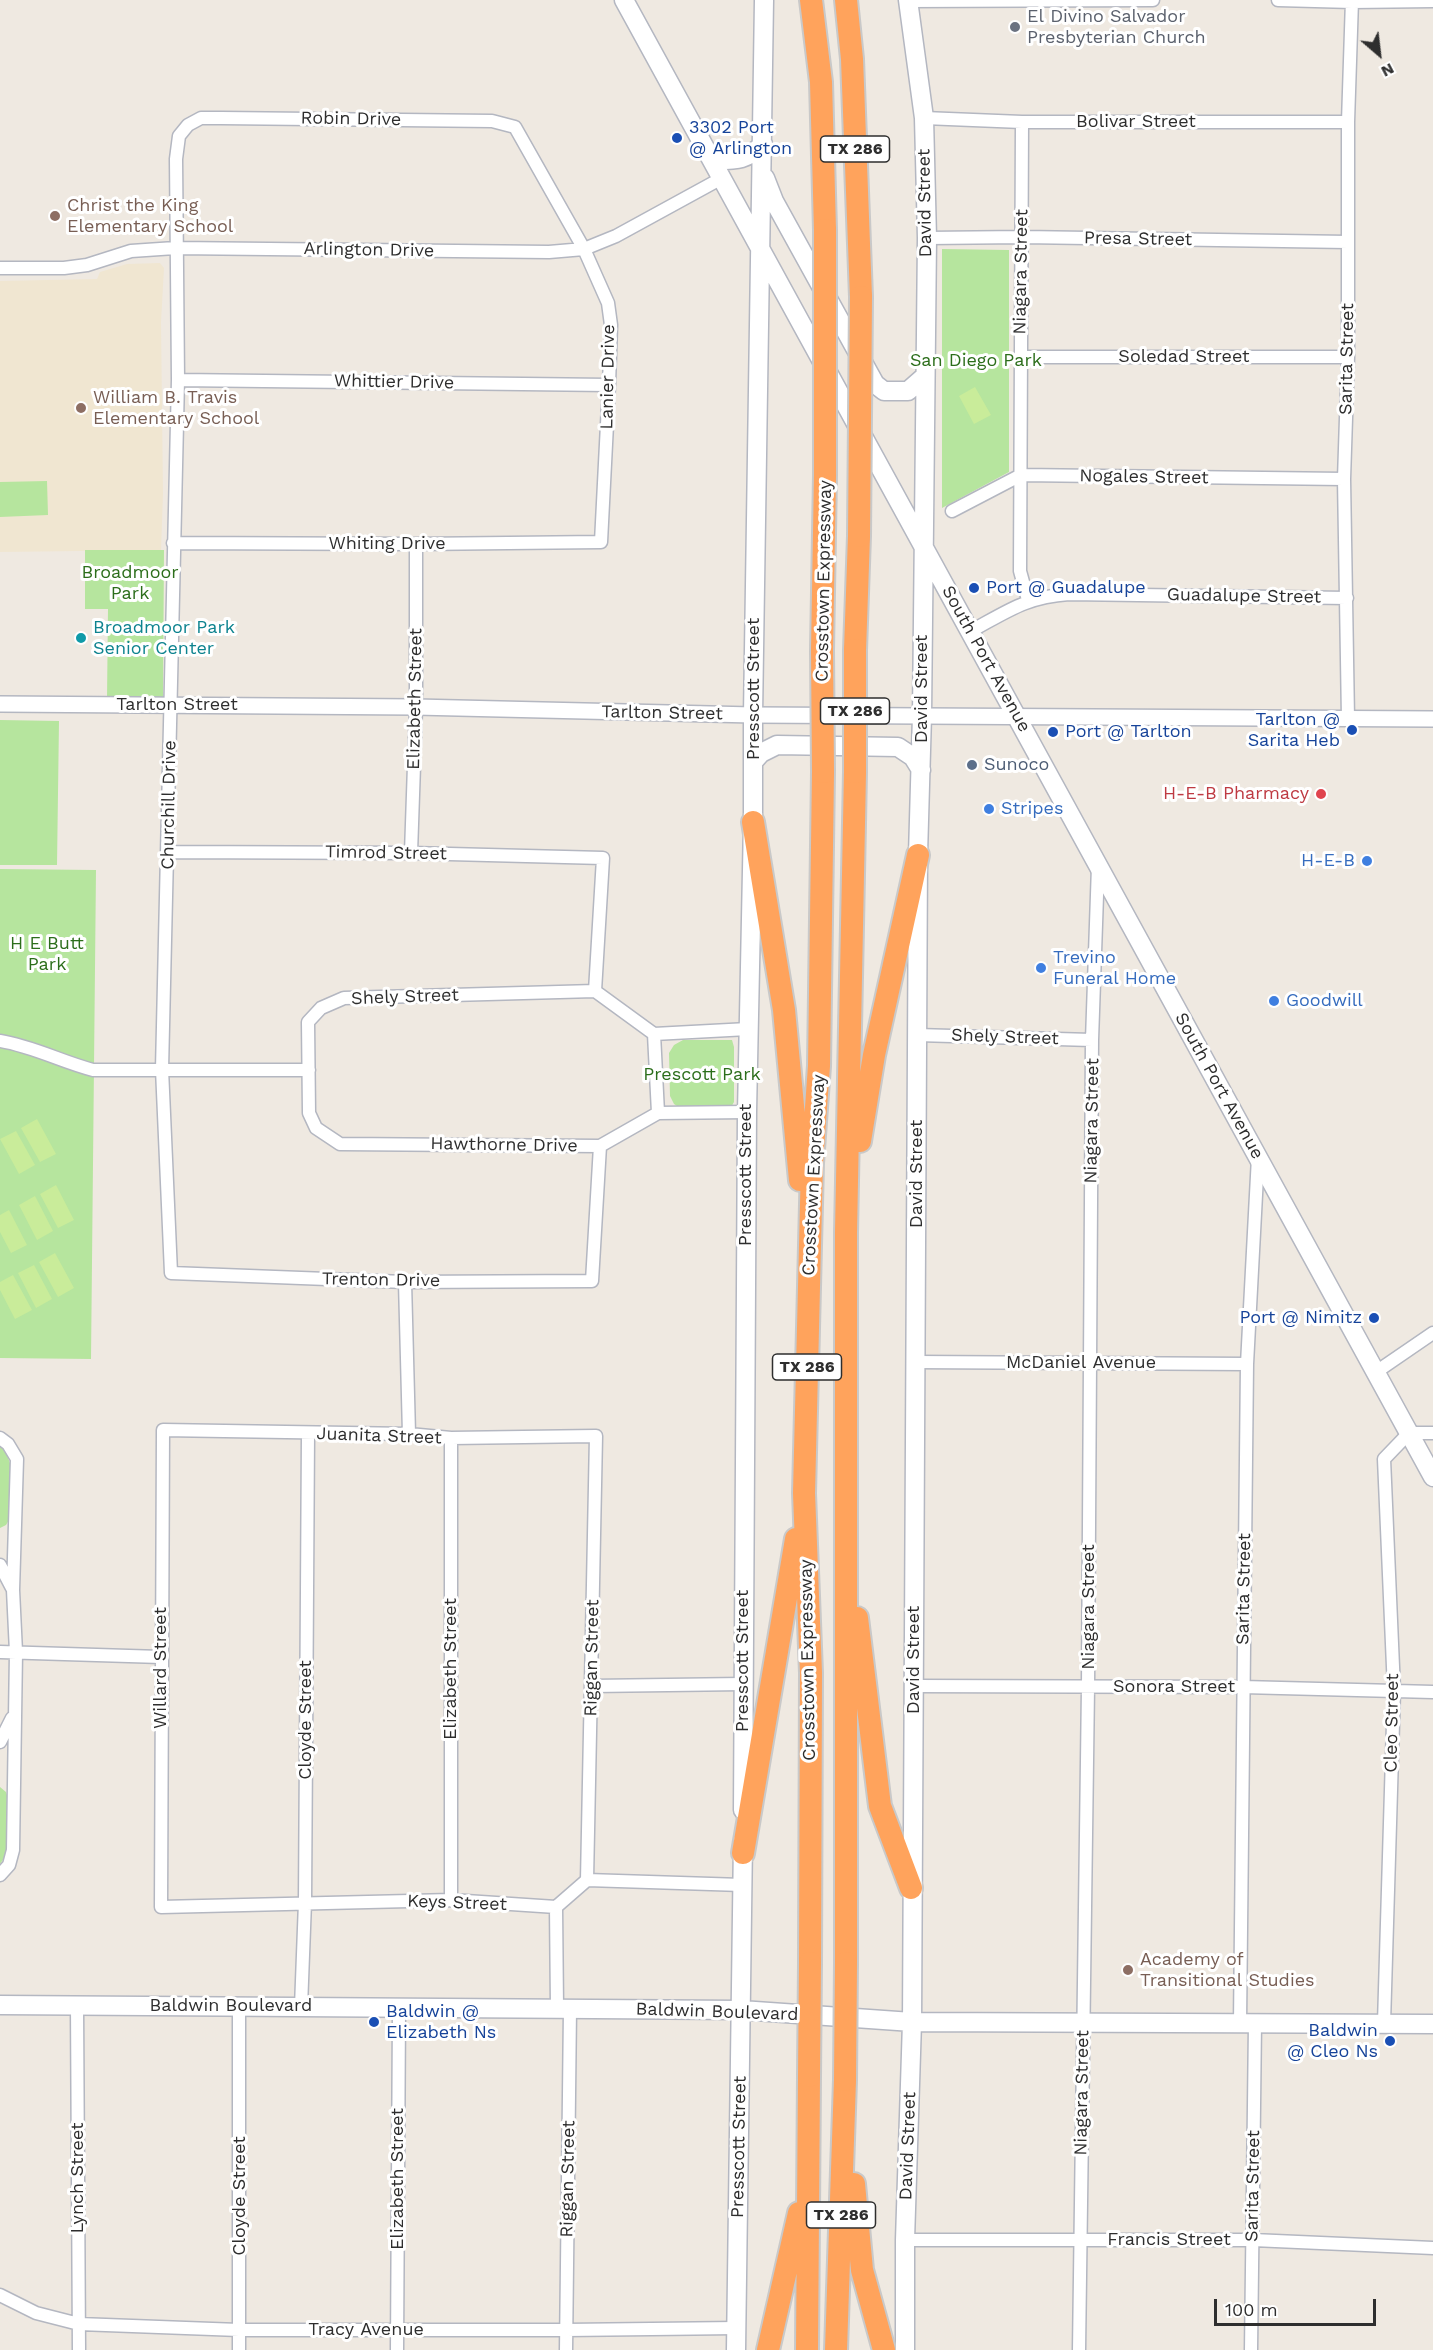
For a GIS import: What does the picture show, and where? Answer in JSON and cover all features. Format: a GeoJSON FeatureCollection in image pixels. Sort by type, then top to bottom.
{"type":"FeatureCollection","features":[{"type":"Feature","properties":{"kind":"highway","name":"Crosstown Expressway"},"geometry":{"type":"LineString","coordinates":[[807,2350],[811,1673],[804,1493],[812,1163],[819,1066],[825,475],[825,230],[820,81],[811,0]]}},
{"type":"Feature","properties":{"kind":"highway","name":"Crosstown Expressway"},"geometry":{"type":"LineString","coordinates":[[836,2350],[845,2088],[847,1222],[861,297],[852,59],[846,0]]}},
{"type":"Feature","properties":{"kind":"highway"},"geometry":{"type":"LineString","coordinates":[[753,822],[784,1010],[809,1279]]}},
{"type":"Feature","properties":{"kind":"highway"},"geometry":{"type":"LineString","coordinates":[[847,1222],[874,1055],[918,855]]}},
{"type":"Feature","properties":{"kind":"highway"},"geometry":{"type":"LineString","coordinates":[[743,1852],[804,1493]]}},
{"type":"Feature","properties":{"kind":"highway"},"geometry":{"type":"LineString","coordinates":[[845,1520],[880,1806],[911,1888]]}},
{"type":"Feature","properties":{"kind":"highway"},"geometry":{"type":"LineString","coordinates":[[845,2088],[862,2270],[884,2350]]}},
{"type":"Feature","properties":{"kind":"highway"},"geometry":{"type":"LineString","coordinates":[[768,2350],[809,2171]]}},
{"type":"Feature","properties":{"kind":"main road","name":"South Port Avenue"},"geometry":{"type":"LineString","coordinates":[[624,0],[1433,1477]]}},
{"type":"Feature","properties":{"kind":"main road","name":"Presscott Street"},"geometry":{"type":"LineString","coordinates":[[736,2350],[743,1852],[747,1112],[764,0]]}},
{"type":"Feature","properties":{"kind":"main road","name":"David Street"},"geometry":{"type":"LineString","coordinates":[[905,2350],[905,2240],[912,2022],[918,855],[922,715],[927,238],[924,118],[908,0]]}},
{"type":"Feature","properties":{"kind":"main road"},"geometry":{"type":"LineString","coordinates":[[713,160],[749,157],[763,144]]}},
{"type":"Feature","properties":{"kind":"main road"},"geometry":{"type":"LineString","coordinates":[[762,167],[774,201],[874,384],[884,391],[908,391],[924,377]]}},
{"type":"Feature","properties":{"kind":"main road"},"geometry":{"type":"LineString","coordinates":[[753,762],[761,753],[777,745],[898,747],[913,757],[921,770]]}},
{"type":"Feature","properties":{"kind":"main road","name":"Baldwin Boulevard"},"geometry":{"type":"LineString","coordinates":[[0,2005],[741,2010],[912,2022],[1433,2024]]}},
{"type":"Feature","properties":{"kind":"street"},"geometry":{"type":"LineString","coordinates":[[908,0],[1153,0]]}},
{"type":"Feature","properties":{"kind":"street"},"geometry":{"type":"LineString","coordinates":[[1278,0],[1433,0]]}},
{"type":"Feature","properties":{"kind":"street","name":"Sarita Street"},"geometry":{"type":"LineString","coordinates":[[1348,719],[1344,479],[1348,357],[1348,122],[1352,1]]}},
{"type":"Feature","properties":{"kind":"street","name":"Robin Drive"},"geometry":{"type":"LineString","coordinates":[[188,124],[201,118],[221,118],[492,121],[515,127]]}},
{"type":"Feature","properties":{"kind":"street","name":"Bolivar Street"},"geometry":{"type":"LineString","coordinates":[[924,118],[1022,122],[1348,122]]}},
{"type":"Feature","properties":{"kind":"street","name":"Niagara Street"},"geometry":{"type":"LineString","coordinates":[[1022,122],[1020,571],[1028,600]]}},
{"type":"Feature","properties":{"kind":"street","name":"Churchill Drive"},"geometry":{"type":"LineString","coordinates":[[171,1273],[162,1069],[169,852],[173,543],[178,380],[175,248],[177,147],[179,136],[188,124]]}},
{"type":"Feature","properties":{"kind":"street","name":"Lanier Drive"},"geometry":{"type":"LineString","coordinates":[[515,127],[584,249],[608,303],[611,325],[601,542]]}},
{"type":"Feature","properties":{"kind":"street","name":"Arlington Drive"},"geometry":{"type":"LineString","coordinates":[[0,268],[64,268],[131,251],[175,248],[549,252],[584,249],[616,236],[722,178]]}},
{"type":"Feature","properties":{"kind":"street","name":"Presa Street"},"geometry":{"type":"LineString","coordinates":[[927,238],[1023,237],[1348,242]]}},
{"type":"Feature","properties":{"kind":"street","name":"Soledad Street"},"geometry":{"type":"LineString","coordinates":[[1020,357],[1348,357]]}},
{"type":"Feature","properties":{"kind":"street","name":"Whittier Drive"},"geometry":{"type":"LineString","coordinates":[[178,380],[609,385]]}},
{"type":"Feature","properties":{"kind":"street","name":"Nogales Street"},"geometry":{"type":"LineString","coordinates":[[952,511],[1021,475],[1344,479]]}},
{"type":"Feature","properties":{"kind":"street","name":"Whiting Drive"},"geometry":{"type":"LineString","coordinates":[[173,543],[601,542]]}},
{"type":"Feature","properties":{"kind":"street","name":"Elizabeth Street"},"geometry":{"type":"LineString","coordinates":[[411,853],[416,707],[416,544]]}},
{"type":"Feature","properties":{"kind":"street","name":"Guadalupe Street"},"geometry":{"type":"LineString","coordinates":[[971,632],[1028,600],[1046,596],[1069,594],[1347,598]]}},
{"type":"Feature","properties":{"kind":"street","name":"Tarlton Street"},"geometry":{"type":"LineString","coordinates":[[0,704],[416,707],[753,715],[1433,720]]}},
{"type":"Feature","properties":{"kind":"street","name":"Timrod Street"},"geometry":{"type":"LineString","coordinates":[[169,852],[411,853],[603,858],[595,991]]}},
{"type":"Feature","properties":{"kind":"street","name":"Niagara Street"},"geometry":{"type":"LineString","coordinates":[[1079,2350],[1089,1687],[1092,1040],[1098,865]]}},
{"type":"Feature","properties":{"kind":"street"},"geometry":{"type":"LineString","coordinates":[[595,991],[654,1034],[748,1029]]}},
{"type":"Feature","properties":{"kind":"street","name":"Shely Street"},"geometry":{"type":"LineString","coordinates":[[309,1070],[308,1022],[321,1008],[344,998],[595,991]]}},
{"type":"Feature","properties":{"kind":"street"},"geometry":{"type":"LineString","coordinates":[[654,1034],[658,1113]]}},
{"type":"Feature","properties":{"kind":"street","name":"Shely Street"},"geometry":{"type":"LineString","coordinates":[[917,1035],[1092,1040]]}},
{"type":"Feature","properties":{"kind":"street"},"geometry":{"type":"LineString","coordinates":[[0,1041],[18,1044],[63,1062],[93,1070],[309,1070]]}},
{"type":"Feature","properties":{"kind":"street","name":"Hawthorne Drive"},"geometry":{"type":"LineString","coordinates":[[309,1070],[309,1113],[316,1128],[340,1144],[600,1146],[658,1113],[747,1112]]}},
{"type":"Feature","properties":{"kind":"street","name":"Trenton Drive"},"geometry":{"type":"LineString","coordinates":[[171,1273],[405,1282],[592,1281],[600,1146]]}},
{"type":"Feature","properties":{"kind":"street","name":"Sarita Street"},"geometry":{"type":"LineString","coordinates":[[1251,2350],[1253,2240],[1243,1687],[1247,1364],[1258,1156]]}},
{"type":"Feature","properties":{"kind":"street"},"geometry":{"type":"LineString","coordinates":[[405,1282],[409,1434]]}},
{"type":"Feature","properties":{"kind":"street"},"geometry":{"type":"LineString","coordinates":[[1376,1372],[1433,1333]]}},
{"type":"Feature","properties":{"kind":"street","name":"McDaniel Avenue"},"geometry":{"type":"LineString","coordinates":[[915,1362],[1247,1364]]}},
{"type":"Feature","properties":{"kind":"street","name":"Juanita Street"},"geometry":{"type":"LineString","coordinates":[[163,1430],[409,1434],[452,1438],[596,1436]]}},
{"type":"Feature","properties":{"kind":"street","name":"Willard Street"},"geometry":{"type":"LineString","coordinates":[[161,1907],[163,1430]]}},
{"type":"Feature","properties":{"kind":"street"},"geometry":{"type":"LineString","coordinates":[[1409,1433],[1433,1433]]}},
{"type":"Feature","properties":{"kind":"street","name":"Cleo Street"},"geometry":{"type":"LineString","coordinates":[[1384,2023],[1394,1690],[1384,1459],[1409,1433]]}},
{"type":"Feature","properties":{"kind":"street","name":"Cloyde Street"},"geometry":{"type":"LineString","coordinates":[[301,2007],[305,1902],[308,1434]]}},
{"type":"Feature","properties":{"kind":"street","name":"Riggan Street"},"geometry":{"type":"LineString","coordinates":[[587,1880],[596,1436]]}},
{"type":"Feature","properties":{"kind":"street"},"geometry":{"type":"LineString","coordinates":[[0,1438],[8,1444],[17,1459],[13,1590],[16,1652],[13,1850],[9,1865],[0,1875]]}},
{"type":"Feature","properties":{"kind":"street","name":"Elizabeth Street"},"geometry":{"type":"LineString","coordinates":[[451,1900],[452,1438]]}},
{"type":"Feature","properties":{"kind":"street"},"geometry":{"type":"LineString","coordinates":[[0,1565],[13,1590]]}},
{"type":"Feature","properties":{"kind":"street"},"geometry":{"type":"LineString","coordinates":[[0,1652],[161,1657]]}},
{"type":"Feature","properties":{"kind":"street"},"geometry":{"type":"LineString","coordinates":[[592,1686],[743,1684]]}},
{"type":"Feature","properties":{"kind":"street","name":"Sonora Street"},"geometry":{"type":"LineString","coordinates":[[914,1686],[1243,1687],[1433,1692]]}},
{"type":"Feature","properties":{"kind":"street"},"geometry":{"type":"LineString","coordinates":[[0,1742],[14,1714]]}},
{"type":"Feature","properties":{"kind":"street"},"geometry":{"type":"LineString","coordinates":[[556,1907],[587,1880],[742,1885]]}},
{"type":"Feature","properties":{"kind":"street","name":"Keys Street"},"geometry":{"type":"LineString","coordinates":[[161,1907],[451,1900],[556,1907]]}},
{"type":"Feature","properties":{"kind":"street","name":"Riggan Street"},"geometry":{"type":"LineString","coordinates":[[556,1907],[564,2008],[566,2350]]}},
{"type":"Feature","properties":{"kind":"street","name":"Lynch Street"},"geometry":{"type":"LineString","coordinates":[[77,2006],[79,2350]]}},
{"type":"Feature","properties":{"kind":"street","name":"Cloyde Street"},"geometry":{"type":"LineString","coordinates":[[239,2350],[240,2006]]}},
{"type":"Feature","properties":{"kind":"street","name":"Elizabeth Street"},"geometry":{"type":"LineString","coordinates":[[397,2350],[399,2008]]}},
{"type":"Feature","properties":{"kind":"street","name":"Francis Street"},"geometry":{"type":"LineString","coordinates":[[905,2240],[1253,2240],[1433,2248]]}},
{"type":"Feature","properties":{"kind":"street","name":"Tracy Avenue"},"geometry":{"type":"LineString","coordinates":[[0,2295],[36,2313],[79,2324],[239,2330],[566,2331],[737,2328]]}},
{"type":"Feature","properties":{"kind":"shaded area","name":"William B. Travis Elementary School"},"geometry":{"type":"Polygon","coordinates":[[[160,263],[164,268],[161,322],[163,494],[161,550],[0,552],[0,281],[97,279],[100,272],[127,264],[160,263]]]}},
{"type":"Feature","properties":{"kind":"green space","name":"San Diego Park"},"geometry":{"type":"Polygon","coordinates":[[[942,249],[1009,250],[1009,472],[942,508],[942,249]]]}},
{"type":"Feature","properties":{"kind":"green space"},"geometry":{"type":"Polygon","coordinates":[[[975,387],[991,415],[974,424],[959,396],[975,387]]]}},
{"type":"Feature","properties":{"kind":"green space"},"geometry":{"type":"Polygon","coordinates":[[[47,481],[48,515],[0,517],[0,482],[47,481]]]}},
{"type":"Feature","properties":{"kind":"green space","name":"Broadmoor Park"},"geometry":{"type":"Polygon","coordinates":[[[85,550],[164,550],[163,698],[107,699],[108,609],[85,609],[85,550]]]}},
{"type":"Feature","properties":{"kind":"green space"},"geometry":{"type":"Polygon","coordinates":[[[0,720],[59,721],[57,865],[0,865],[0,720]]]}},
{"type":"Feature","properties":{"kind":"green space","name":"H E Butt Park"},"geometry":{"type":"Polygon","coordinates":[[[0,869],[96,870],[91,1359],[0,1358],[0,869]]]}},
{"type":"Feature","properties":{"kind":"green space","name":"Prescott Park"},"geometry":{"type":"Polygon","coordinates":[[[683,1040],[732,1040],[734,1102],[730,1109],[680,1108],[674,1104],[670,1096],[669,1053],[674,1045],[683,1040]]]}},
{"type":"Feature","properties":{"kind":"green space"},"geometry":{"type":"Polygon","coordinates":[[[37,1119],[56,1154],[40,1162],[21,1128],[37,1119]]]}},
{"type":"Feature","properties":{"kind":"green space"},"geometry":{"type":"Polygon","coordinates":[[[16,1131],[35,1165],[19,1174],[0,1139],[16,1131]]]}},
{"type":"Feature","properties":{"kind":"green space"},"geometry":{"type":"Polygon","coordinates":[[[56,1185],[74,1220],[58,1228],[40,1194],[56,1185]]]}},
{"type":"Feature","properties":{"kind":"green space"},"geometry":{"type":"Polygon","coordinates":[[[35,1196],[53,1231],[37,1240],[19,1205],[35,1196]]]}},
{"type":"Feature","properties":{"kind":"green space"},"geometry":{"type":"Polygon","coordinates":[[[9,1210],[27,1245],[11,1253],[0,1232],[0,1215],[9,1210]]]}},
{"type":"Feature","properties":{"kind":"green space"},"geometry":{"type":"Polygon","coordinates":[[[55,1253],[74,1288],[58,1297],[39,1262],[55,1253]]]}},
{"type":"Feature","properties":{"kind":"green space"},"geometry":{"type":"Polygon","coordinates":[[[34,1265],[52,1299],[36,1308],[18,1273],[34,1265]]]}},
{"type":"Feature","properties":{"kind":"green space"},"geometry":{"type":"Polygon","coordinates":[[[13,1275],[32,1310],[15,1319],[0,1290],[0,1282],[13,1275]]]}},
{"type":"Feature","properties":{"kind":"green space"},"geometry":{"type":"Polygon","coordinates":[[[0,1446],[5,1450],[10,1463],[11,1517],[6,1525],[0,1528],[0,1446]]]}},
{"type":"Feature","properties":{"kind":"green space"},"geometry":{"type":"Polygon","coordinates":[[[0,1787],[6,1792],[8,1798],[7,1854],[0,1864],[0,1787]]]}},
{"type":"Feature","properties":{"kind":"place","name":"El Divino Salvador Presbyterian Church"},"geometry":{"type":"Point","coordinates":[1015,27]}},
{"type":"Feature","properties":{"kind":"place","name":"3302 Port @ Arlington"},"geometry":{"type":"Point","coordinates":[677,138]}},
{"type":"Feature","properties":{"kind":"place","name":"Christ the King Elementary School"},"geometry":{"type":"Point","coordinates":[55,216]}},
{"type":"Feature","properties":{"kind":"place","name":"William B. Travis Elementary School"},"geometry":{"type":"Point","coordinates":[81,408]}},
{"type":"Feature","properties":{"kind":"place","name":"Port @ Guadalupe"},"geometry":{"type":"Point","coordinates":[974,588]}},
{"type":"Feature","properties":{"kind":"place","name":"Broadmoor Park Senior Center"},"geometry":{"type":"Point","coordinates":[81,638]}},
{"type":"Feature","properties":{"kind":"place","name":"Tarlton @ Sarita Heb"},"geometry":{"type":"Point","coordinates":[1352,730]}},
{"type":"Feature","properties":{"kind":"place","name":"Port @ Tarlton"},"geometry":{"type":"Point","coordinates":[1053,732]}},
{"type":"Feature","properties":{"kind":"place","name":"Sunoco"},"geometry":{"type":"Point","coordinates":[972,765]}},
{"type":"Feature","properties":{"kind":"place","name":"H-E-B Pharmacy"},"geometry":{"type":"Point","coordinates":[1321,794]}},
{"type":"Feature","properties":{"kind":"place","name":"Stripes"},"geometry":{"type":"Point","coordinates":[989,809]}},
{"type":"Feature","properties":{"kind":"place","name":"H-E-B"},"geometry":{"type":"Point","coordinates":[1367,861]}},
{"type":"Feature","properties":{"kind":"place","name":"Trevino Funeral Home"},"geometry":{"type":"Point","coordinates":[1041,968]}},
{"type":"Feature","properties":{"kind":"place","name":"Goodwill"},"geometry":{"type":"Point","coordinates":[1274,1001]}},
{"type":"Feature","properties":{"kind":"place","name":"Port @ Nimitz"},"geometry":{"type":"Point","coordinates":[1374,1318]}},
{"type":"Feature","properties":{"kind":"place","name":"Academy of Transitional Studies"},"geometry":{"type":"Point","coordinates":[1128,1970]}},
{"type":"Feature","properties":{"kind":"place","name":"Baldwin @ Elizabeth Ns"},"geometry":{"type":"Point","coordinates":[374,2022]}},
{"type":"Feature","properties":{"kind":"place","name":"Baldwin @ Cleo Ns"},"geometry":{"type":"Point","coordinates":[1390,2041]}}]}
